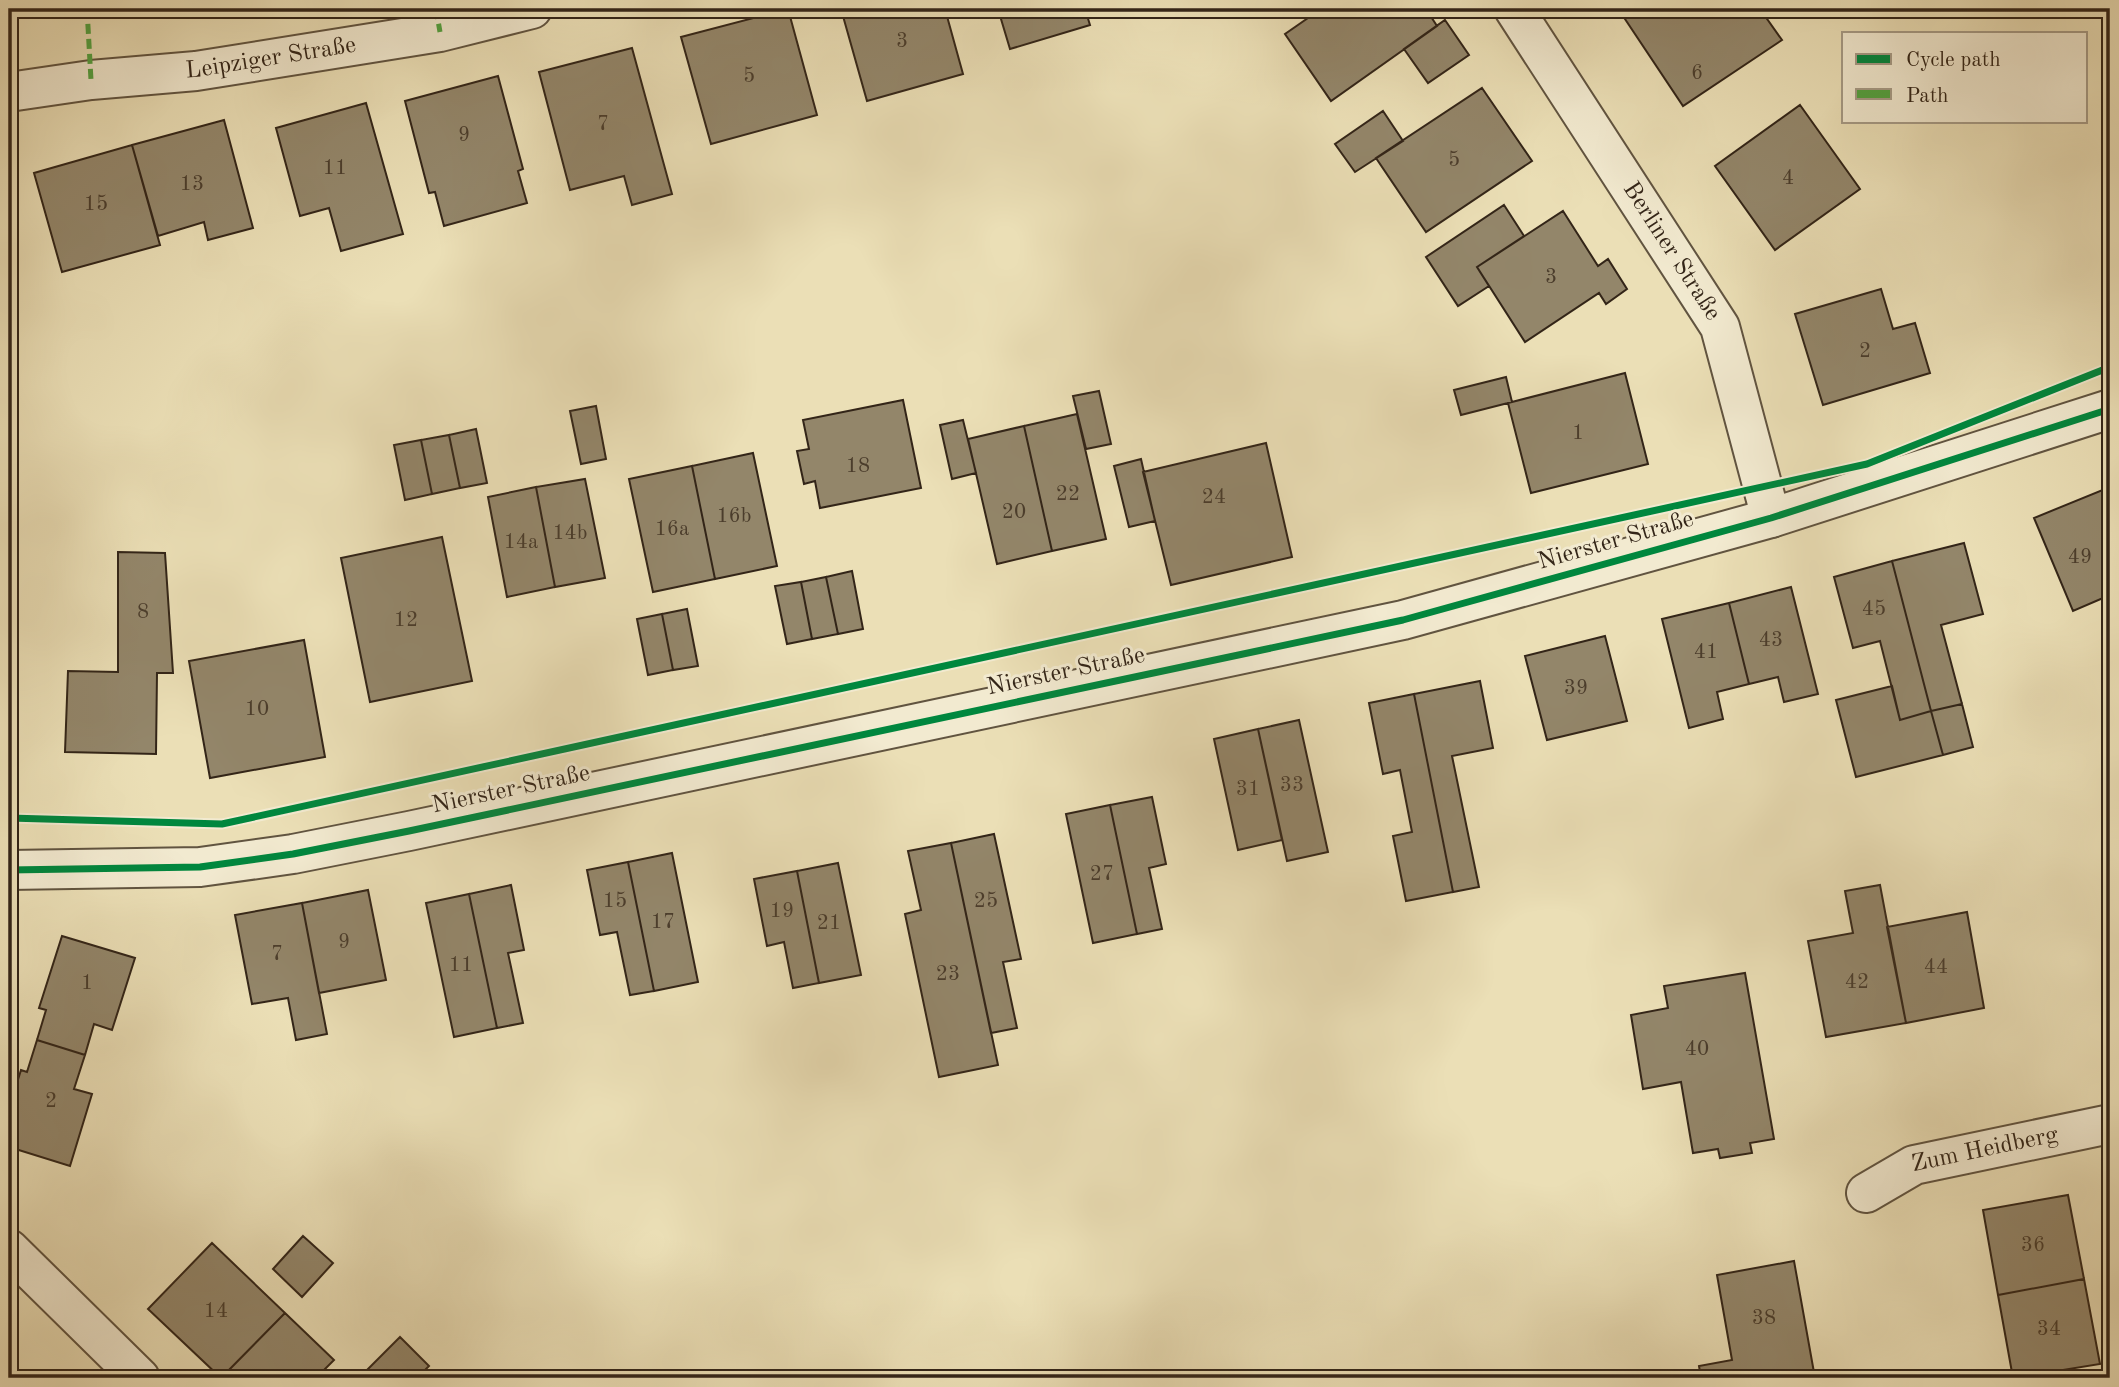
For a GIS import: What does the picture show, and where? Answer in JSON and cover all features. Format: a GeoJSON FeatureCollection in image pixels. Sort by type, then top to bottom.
{"type":"FeatureCollection","features":[{"type":"Feature","properties":{"kind":"street","name":"Leipziger Straße"},"geometry":{"type":"LineString","coordinates":[[9,92],[92,80],[196,71],[440,32],[532,9]]}},
{"type":"Feature","properties":{"kind":"street","name":"Berliner Straße"},"geometry":{"type":"LineString","coordinates":[[1514,9],[1720,327],[1771,518]]}},
{"type":"Feature","properties":{"kind":"street","name":"Nierster Straße"},"geometry":{"type":"LineString","coordinates":[[9,870],[200,867],[293,854],[1403,620],[1771,518],[2110,409]]}},
{"type":"Feature","properties":{"kind":"street","name":"Zum Heidberg"},"geometry":{"type":"LineString","coordinates":[[1866,1193],[1914,1165],[2110,1124]]}},
{"type":"Feature","properties":{"kind":"street"},"geometry":{"type":"LineString","coordinates":[[9,1249],[140,1378]]}},
{"type":"Feature","properties":{"kind":"building"},"geometry":{"type":"Polygon","coordinates":[[[788,9],[817,115],[711,144],[681,37],[788,9]]]}},
{"type":"Feature","properties":{"kind":"building"},"geometry":{"type":"Polygon","coordinates":[[[841,9],[945,9],[963,74],[867,101],[841,9]]]}},
{"type":"Feature","properties":{"kind":"building"},"geometry":{"type":"Polygon","coordinates":[[[998,9],[1085,9],[1090,25],[1010,49],[998,9]]]}},
{"type":"Feature","properties":{"kind":"building"},"geometry":{"type":"Polygon","coordinates":[[[1321,9],[1426,9],[1437,26],[1331,101],[1285,34],[1321,9]]]}},
{"type":"Feature","properties":{"kind":"building"},"geometry":{"type":"Polygon","coordinates":[[[1627,9],[1760,9],[1782,40],[1683,106],[1621,13],[1627,9]]]}},
{"type":"Feature","properties":{"kind":"building"},"geometry":{"type":"Polygon","coordinates":[[[1445,20],[1469,55],[1428,83],[1404,49],[1445,20]]]}},
{"type":"Feature","properties":{"kind":"building"},"geometry":{"type":"Polygon","coordinates":[[[632,48],[672,194],[632,205],[624,176],[570,190],[539,72],[632,48]]]}},
{"type":"Feature","properties":{"kind":"building"},"geometry":{"type":"Polygon","coordinates":[[[498,76],[523,169],[518,171],[527,203],[444,226],[435,192],[429,193],[405,101],[498,76]]]}},
{"type":"Feature","properties":{"kind":"building"},"geometry":{"type":"Polygon","coordinates":[[[1482,88],[1532,161],[1426,232],[1376,158],[1482,88]]]}},
{"type":"Feature","properties":{"kind":"building"},"geometry":{"type":"Polygon","coordinates":[[[366,103],[403,234],[341,251],[329,208],[300,216],[276,128],[366,103]]]}},
{"type":"Feature","properties":{"kind":"building"},"geometry":{"type":"Polygon","coordinates":[[[1800,105],[1860,189],[1775,250],[1715,166],[1800,105]]]}},
{"type":"Feature","properties":{"kind":"building"},"geometry":{"type":"Polygon","coordinates":[[[1383,111],[1403,141],[1355,172],[1335,144],[1383,111]]]}},
{"type":"Feature","properties":{"kind":"building"},"geometry":{"type":"Polygon","coordinates":[[[224,120],[253,228],[208,240],[204,222],[158,236],[132,145],[224,120]]]}},
{"type":"Feature","properties":{"kind":"building"},"geometry":{"type":"Polygon","coordinates":[[[132,145],[160,245],[62,272],[34,173],[132,145]]]}},
{"type":"Feature","properties":{"kind":"building"},"geometry":{"type":"Polygon","coordinates":[[[1504,205],[1524,236],[1477,267],[1489,286],[1458,306],[1426,257],[1504,205]]]}},
{"type":"Feature","properties":{"kind":"building"},"geometry":{"type":"Polygon","coordinates":[[[1563,211],[1598,266],[1608,259],[1627,289],[1606,304],[1599,293],[1525,342],[1477,267],[1563,211]]]}},
{"type":"Feature","properties":{"kind":"building"},"geometry":{"type":"Polygon","coordinates":[[[1881,289],[1893,329],[1915,323],[1930,373],[1823,405],[1795,314],[1881,289]]]}},
{"type":"Feature","properties":{"kind":"building"},"geometry":{"type":"Polygon","coordinates":[[[1625,373],[1648,464],[1531,493],[1508,403],[1625,373]]]}},
{"type":"Feature","properties":{"kind":"building"},"geometry":{"type":"Polygon","coordinates":[[[1506,377],[1512,402],[1461,415],[1454,390],[1506,377]]]}},
{"type":"Feature","properties":{"kind":"building"},"geometry":{"type":"Polygon","coordinates":[[[1099,391],[1111,444],[1086,449],[1073,396],[1099,391]]]}},
{"type":"Feature","properties":{"kind":"building"},"geometry":{"type":"Polygon","coordinates":[[[903,400],[921,488],[820,508],[815,481],[804,484],[797,451],[809,449],[803,420],[903,400]]]}},
{"type":"Feature","properties":{"kind":"building"},"geometry":{"type":"Polygon","coordinates":[[[596,406],[606,459],[581,464],[570,411],[596,406]]]}},
{"type":"Feature","properties":{"kind":"building"},"geometry":{"type":"Polygon","coordinates":[[[1077,414],[1106,539],[1052,551],[1024,426],[1077,414]]]}},
{"type":"Feature","properties":{"kind":"building"},"geometry":{"type":"Polygon","coordinates":[[[963,420],[976,473],[952,479],[940,425],[963,420]]]}},
{"type":"Feature","properties":{"kind":"building"},"geometry":{"type":"Polygon","coordinates":[[[1024,426],[1052,551],[997,564],[968,439],[1024,426]]]}},
{"type":"Feature","properties":{"kind":"building"},"geometry":{"type":"Polygon","coordinates":[[[476,429],[487,483],[460,488],[449,435],[476,429]]]}},
{"type":"Feature","properties":{"kind":"building"},"geometry":{"type":"Polygon","coordinates":[[[449,435],[460,488],[432,494],[421,440],[449,435]]]}},
{"type":"Feature","properties":{"kind":"building"},"geometry":{"type":"Polygon","coordinates":[[[421,440],[432,494],[405,500],[394,445],[421,440]]]}},
{"type":"Feature","properties":{"kind":"building"},"geometry":{"type":"Polygon","coordinates":[[[1266,443],[1292,557],[1171,585],[1143,472],[1266,443]]]}},
{"type":"Feature","properties":{"kind":"building"},"geometry":{"type":"Polygon","coordinates":[[[753,453],[777,566],[715,579],[692,466],[753,453]]]}},
{"type":"Feature","properties":{"kind":"building"},"geometry":{"type":"Polygon","coordinates":[[[1141,459],[1155,521],[1129,527],[1114,466],[1141,459]]]}},
{"type":"Feature","properties":{"kind":"building"},"geometry":{"type":"Polygon","coordinates":[[[692,466],[715,579],[653,592],[629,479],[692,466]]]}},
{"type":"Feature","properties":{"kind":"building"},"geometry":{"type":"Polygon","coordinates":[[[585,479],[605,578],[555,587],[536,487],[585,479]]]}},
{"type":"Feature","properties":{"kind":"building"},"geometry":{"type":"Polygon","coordinates":[[[536,487],[555,587],[507,597],[488,497],[536,487]]]}},
{"type":"Feature","properties":{"kind":"building"},"geometry":{"type":"Polygon","coordinates":[[[2105,489],[2110,501],[2110,595],[2073,611],[2034,518],[2105,489]]]}},
{"type":"Feature","properties":{"kind":"building"},"geometry":{"type":"Polygon","coordinates":[[[442,537],[472,681],[370,702],[341,558],[442,537]]]}},
{"type":"Feature","properties":{"kind":"building"},"geometry":{"type":"Polygon","coordinates":[[[1964,543],[1983,614],[1941,625],[1962,704],[1931,711],[1892,561],[1964,543]]]}},
{"type":"Feature","properties":{"kind":"building"},"geometry":{"type":"Polygon","coordinates":[[[118,552],[165,553],[173,673],[157,673],[156,754],[65,752],[68,671],[118,672],[118,552]]]}},
{"type":"Feature","properties":{"kind":"building"},"geometry":{"type":"Polygon","coordinates":[[[1892,561],[1931,711],[1900,720],[1880,641],[1853,648],[1834,577],[1892,561]]]}},
{"type":"Feature","properties":{"kind":"building"},"geometry":{"type":"Polygon","coordinates":[[[852,571],[863,629],[838,634],[826,577],[852,571]]]}},
{"type":"Feature","properties":{"kind":"building"},"geometry":{"type":"Polygon","coordinates":[[[826,577],[838,634],[812,639],[801,582],[826,577]]]}},
{"type":"Feature","properties":{"kind":"building"},"geometry":{"type":"Polygon","coordinates":[[[801,582],[812,639],[787,644],[775,586],[801,582]]]}},
{"type":"Feature","properties":{"kind":"building"},"geometry":{"type":"Polygon","coordinates":[[[1791,587],[1818,694],[1784,702],[1778,677],[1749,684],[1729,603],[1791,587]]]}},
{"type":"Feature","properties":{"kind":"building"},"geometry":{"type":"Polygon","coordinates":[[[1729,603],[1749,684],[1717,692],[1723,719],[1689,728],[1662,619],[1729,603]]]}},
{"type":"Feature","properties":{"kind":"building"},"geometry":{"type":"Polygon","coordinates":[[[687,609],[698,666],[673,670],[662,614],[687,609]]]}},
{"type":"Feature","properties":{"kind":"building"},"geometry":{"type":"Polygon","coordinates":[[[662,614],[673,670],[648,675],[637,619],[662,614]]]}},
{"type":"Feature","properties":{"kind":"building"},"geometry":{"type":"Polygon","coordinates":[[[1605,636],[1627,721],[1547,740],[1525,656],[1605,636]]]}},
{"type":"Feature","properties":{"kind":"building"},"geometry":{"type":"Polygon","coordinates":[[[304,640],[325,757],[210,778],[189,661],[304,640]]]}},
{"type":"Feature","properties":{"kind":"building"},"geometry":{"type":"Polygon","coordinates":[[[1480,681],[1493,748],[1452,756],[1479,887],[1453,892],[1414,694],[1480,681]]]}},
{"type":"Feature","properties":{"kind":"building"},"geometry":{"type":"Polygon","coordinates":[[[1892,686],[1900,720],[1931,711],[1943,755],[1856,777],[1836,700],[1892,686]]]}},
{"type":"Feature","properties":{"kind":"building"},"geometry":{"type":"Polygon","coordinates":[[[1414,694],[1453,892],[1406,901],[1393,836],[1412,832],[1400,770],[1383,774],[1369,703],[1414,694]]]}},
{"type":"Feature","properties":{"kind":"building"},"geometry":{"type":"Polygon","coordinates":[[[1962,704],[1973,747],[1943,755],[1931,711],[1962,704]]]}},
{"type":"Feature","properties":{"kind":"building"},"geometry":{"type":"Polygon","coordinates":[[[1299,720],[1328,852],[1287,861],[1258,729],[1299,720]]]}},
{"type":"Feature","properties":{"kind":"building"},"geometry":{"type":"Polygon","coordinates":[[[1258,729],[1282,840],[1238,850],[1214,739],[1258,729]]]}},
{"type":"Feature","properties":{"kind":"building"},"geometry":{"type":"Polygon","coordinates":[[[1152,797],[1166,864],[1149,868],[1162,929],[1137,934],[1110,805],[1152,797]]]}},
{"type":"Feature","properties":{"kind":"building"},"geometry":{"type":"Polygon","coordinates":[[[1110,805],[1137,934],[1093,943],[1066,814],[1110,805]]]}},
{"type":"Feature","properties":{"kind":"building"},"geometry":{"type":"Polygon","coordinates":[[[994,834],[1021,959],[1003,962],[1017,1028],[991,1033],[951,843],[994,834]]]}},
{"type":"Feature","properties":{"kind":"building"},"geometry":{"type":"Polygon","coordinates":[[[951,843],[998,1065],[939,1077],[905,914],[921,910],[908,851],[951,843]]]}},
{"type":"Feature","properties":{"kind":"building"},"geometry":{"type":"Polygon","coordinates":[[[672,853],[698,982],[654,991],[628,862],[672,853]]]}},
{"type":"Feature","properties":{"kind":"building"},"geometry":{"type":"Polygon","coordinates":[[[628,862],[654,991],[630,995],[617,932],[600,935],[587,870],[628,862]]]}},
{"type":"Feature","properties":{"kind":"building"},"geometry":{"type":"Polygon","coordinates":[[[838,863],[861,975],[819,983],[797,871],[838,863]]]}},
{"type":"Feature","properties":{"kind":"building"},"geometry":{"type":"Polygon","coordinates":[[[797,871],[819,983],[793,988],[784,942],[767,946],[754,879],[797,871]]]}},
{"type":"Feature","properties":{"kind":"building"},"geometry":{"type":"Polygon","coordinates":[[[511,885],[524,950],[508,953],[523,1023],[497,1028],[469,894],[511,885]]]}},
{"type":"Feature","properties":{"kind":"building"},"geometry":{"type":"Polygon","coordinates":[[[1880,885],[1906,1023],[1826,1037],[1808,941],[1853,933],[1845,891],[1880,885]]]}},
{"type":"Feature","properties":{"kind":"building"},"geometry":{"type":"Polygon","coordinates":[[[368,890],[386,980],[319,993],[302,903],[368,890]]]}},
{"type":"Feature","properties":{"kind":"building"},"geometry":{"type":"Polygon","coordinates":[[[469,894],[497,1028],[454,1037],[426,903],[469,894]]]}},
{"type":"Feature","properties":{"kind":"building"},"geometry":{"type":"Polygon","coordinates":[[[302,903],[327,1034],[296,1040],[288,998],[252,1004],[235,915],[302,903]]]}},
{"type":"Feature","properties":{"kind":"building"},"geometry":{"type":"Polygon","coordinates":[[[1967,912],[1984,1008],[1906,1023],[1887,927],[1967,912]]]}},
{"type":"Feature","properties":{"kind":"building"},"geometry":{"type":"Polygon","coordinates":[[[62,936],[135,958],[112,1030],[94,1024],[85,1055],[37,1040],[46,1010],[39,1008],[62,936]]]}},
{"type":"Feature","properties":{"kind":"building"},"geometry":{"type":"Polygon","coordinates":[[[1745,973],[1774,1139],[1750,1143],[1752,1153],[1720,1158],[1718,1149],[1693,1153],[1681,1082],[1643,1089],[1631,1015],[1668,1008],[1664,986],[1745,973]]]}},
{"type":"Feature","properties":{"kind":"building"},"geometry":{"type":"Polygon","coordinates":[[[37,1040],[85,1055],[74,1089],[92,1094],[70,1166],[9,1147],[9,1108],[21,1070],[27,1072],[37,1040]]]}},
{"type":"Feature","properties":{"kind":"building"},"geometry":{"type":"Polygon","coordinates":[[[2068,1195],[2084,1279],[1998,1295],[1983,1210],[2068,1195]]]}},
{"type":"Feature","properties":{"kind":"building"},"geometry":{"type":"Polygon","coordinates":[[[303,1236],[333,1263],[302,1297],[273,1269],[303,1236]]]}},
{"type":"Feature","properties":{"kind":"building"},"geometry":{"type":"Polygon","coordinates":[[[212,1243],[285,1313],[221,1378],[148,1309],[212,1243]]]}},
{"type":"Feature","properties":{"kind":"building"},"geometry":{"type":"Polygon","coordinates":[[[1794,1261],[1815,1378],[1701,1378],[1699,1366],[1732,1360],[1717,1275],[1794,1261]]]}},
{"type":"Feature","properties":{"kind":"building"},"geometry":{"type":"Polygon","coordinates":[[[2084,1279],[2100,1364],[2013,1378],[1998,1295],[2084,1279]]]}},
{"type":"Feature","properties":{"kind":"building"},"geometry":{"type":"Polygon","coordinates":[[[285,1313],[334,1360],[316,1378],[221,1378],[285,1313]]]}},
{"type":"Feature","properties":{"kind":"building"},"geometry":{"type":"Polygon","coordinates":[[[400,1337],[429,1366],[417,1378],[359,1378],[400,1337]]]}},
{"type":"Feature","properties":{"kind":"marked path"},"geometry":{"type":"LineString","coordinates":[[87,9],[91,80]]}},
{"type":"Feature","properties":{"kind":"marked path"},"geometry":{"type":"LineString","coordinates":[[436,9],[440,32]]}},
{"type":"Feature","properties":{"kind":"cycle path"},"geometry":{"type":"LineString","coordinates":[[9,818],[222,824],[1867,464],[2110,367]]}},
{"type":"Feature","properties":{"kind":"cycle path"},"geometry":{"type":"LineString","coordinates":[[9,870],[200,867],[293,854],[1403,620],[1771,518],[2110,409]]}}]}
